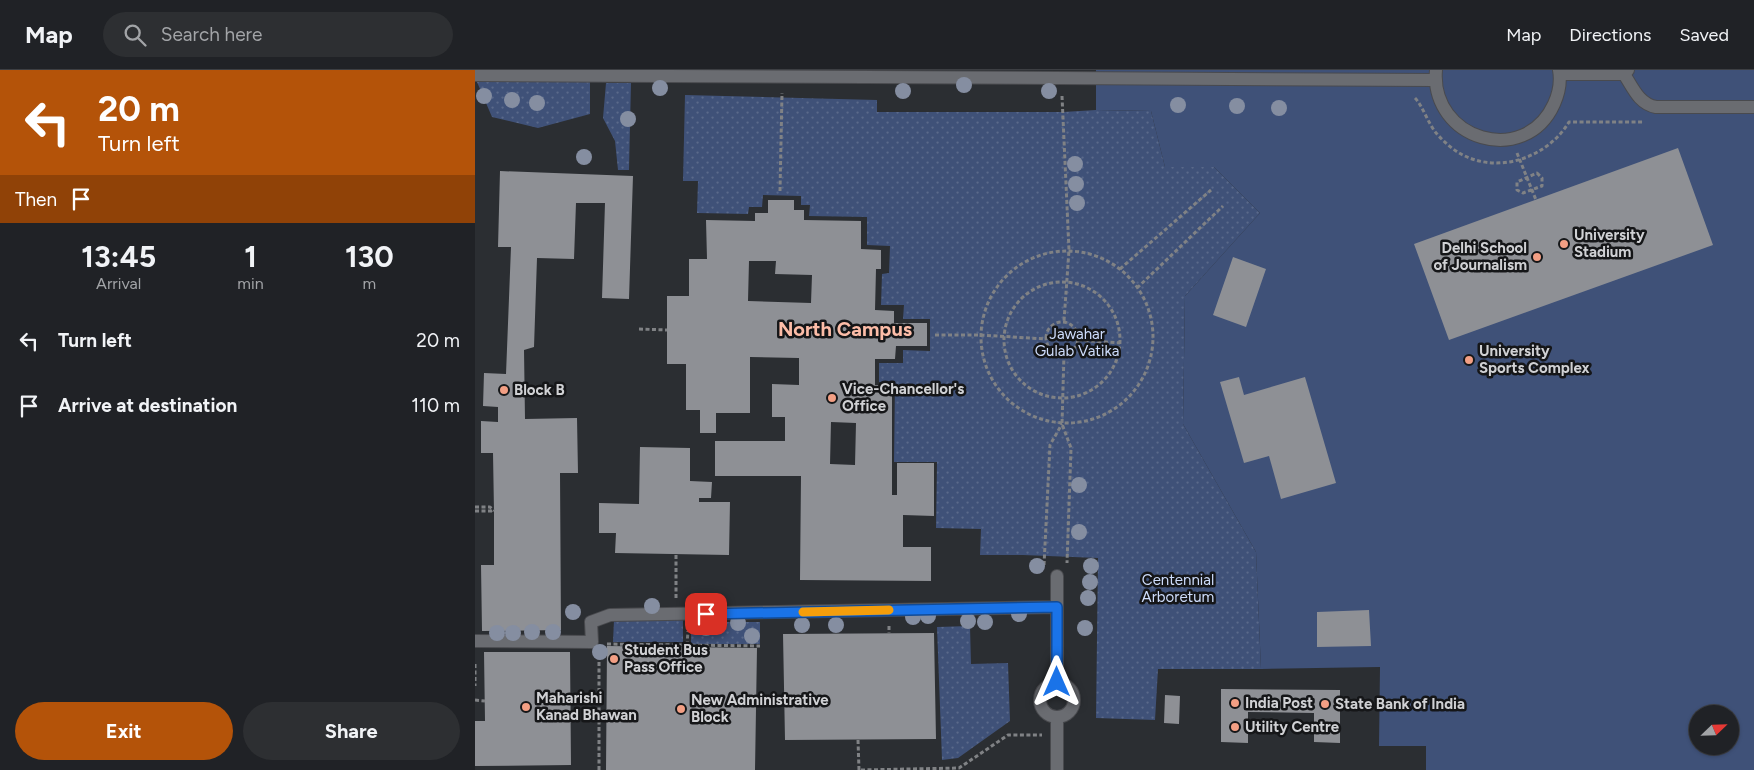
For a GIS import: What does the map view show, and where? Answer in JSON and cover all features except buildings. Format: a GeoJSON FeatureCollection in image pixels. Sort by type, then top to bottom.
{"type":"FeatureCollection","features":[{"type":"Feature","properties":{"kind":"street"},"geometry":{"type":"LineString","coordinates":[[475,75],[1436,75],[1438,95],[1444,110],[1454,122],[1466,132],[1480,138],[1496,140],[1511,139],[1535,129],[1544,120],[1557,99],[1560,86],[1559,72],[1626,72],[1640,100],[1649,106],[1754,106]]}},
{"type":"Feature","properties":{"kind":"street"},"geometry":{"type":"LineString","coordinates":[[1057,576],[1057,682]]}},
{"type":"Feature","properties":{"kind":"street"},"geometry":{"type":"LineString","coordinates":[[475,641],[592,642],[591,622],[610,615],[1057,607]]}},
{"type":"Feature","properties":{"kind":"street"},"geometry":{"type":"LineString","coordinates":[[1057,682],[1063,683],[1068,687],[1074,699],[1069,712],[1064,716],[1057,717],[1045,712],[1039,699],[1040,693],[1044,688],[1057,682]]}},
{"type":"Feature","properties":{"kind":"street"},"geometry":{"type":"LineString","coordinates":[[1057,717],[1057,770]]}},
{"type":"Feature","properties":{"kind":"path"},"geometry":{"type":"LineString","coordinates":[[780,191],[783,76]]}},
{"type":"Feature","properties":{"kind":"path"},"geometry":{"type":"LineString","coordinates":[[1064,322],[1069,250],[1063,112],[1060,96],[1069,96]]}},
{"type":"Feature","properties":{"kind":"path"},"geometry":{"type":"LineString","coordinates":[[1407,98],[1417,98],[1424,115],[1435,132],[1448,145],[1461,154],[1475,160],[1494,163],[1520,160],[1541,150],[1552,143],[1563,132],[1569,122],[1647,122]]}},
{"type":"Feature","properties":{"kind":"path"},"geometry":{"type":"LineString","coordinates":[[1511,139],[1536,200]]}},
{"type":"Feature","properties":{"kind":"path"},"geometry":{"type":"LineString","coordinates":[[1537,174],[1542,178],[1541,186],[1532,190],[1523,193],[1517,190],[1517,182],[1537,174]]}},
{"type":"Feature","properties":{"kind":"path"},"geometry":{"type":"LineString","coordinates":[[1120,269],[1211,190]]}},
{"type":"Feature","properties":{"kind":"path"},"geometry":{"type":"LineString","coordinates":[[1137,288],[1223,206]]}},
{"type":"Feature","properties":{"kind":"path"},"geometry":{"type":"LineString","coordinates":[[1069,250],[1098,256],[1120,269],[1137,288],[1147,306],[1153,336],[1149,362],[1135,390],[1116,408],[1093,419],[1062,424],[1042,419],[1019,408],[999,389],[988,370],[980,335],[984,314],[995,288],[1014,268],[1038,255],[1069,250]]}},
{"type":"Feature","properties":{"kind":"path"},"geometry":{"type":"LineString","coordinates":[[1066,282],[1084,286],[1096,293],[1105,302],[1113,312],[1118,325],[1120,343],[1118,357],[1113,369],[1100,384],[1084,394],[1063,398],[1039,394],[1028,388],[1018,379],[1006,356],[1004,336],[1008,317],[1023,296],[1040,286],[1066,282]]}},
{"type":"Feature","properties":{"kind":"path"},"geometry":{"type":"LineString","coordinates":[[1055,322],[1064,322],[1074,327],[1078,340],[1076,346],[1064,354],[1052,351],[1046,339],[1046,333],[1055,322]]}},
{"type":"Feature","properties":{"kind":"path"},"geometry":{"type":"LineString","coordinates":[[639,329],[667,330]]}},
{"type":"Feature","properties":{"kind":"path"},"geometry":{"type":"LineString","coordinates":[[935,335],[980,335],[1046,339]]}},
{"type":"Feature","properties":{"kind":"path"},"geometry":{"type":"LineString","coordinates":[[1078,340],[1120,343]]}},
{"type":"Feature","properties":{"kind":"path"},"geometry":{"type":"LineString","coordinates":[[1062,424],[1050,445],[1044,570],[1057,576],[1067,570],[1071,448],[1062,424],[1064,354]]}},
{"type":"Feature","properties":{"kind":"path"},"geometry":{"type":"LineString","coordinates":[[475,507],[490,507],[494,511],[475,511]]}},
{"type":"Feature","properties":{"kind":"path"},"geometry":{"type":"LineString","coordinates":[[676,614],[677,554]]}},
{"type":"Feature","properties":{"kind":"path"},"geometry":{"type":"LineString","coordinates":[[600,619],[599,644],[673,646],[679,643],[760,646]]}},
{"type":"Feature","properties":{"kind":"path"},"geometry":{"type":"LineString","coordinates":[[599,654],[599,770]]}},
{"type":"Feature","properties":{"kind":"path"},"geometry":{"type":"LineString","coordinates":[[475,664],[475,686]]}},
{"type":"Feature","properties":{"kind":"path"},"geometry":{"type":"LineString","coordinates":[[475,700],[485,701]]}},
{"type":"Feature","properties":{"kind":"path"},"geometry":{"type":"LineString","coordinates":[[858,740],[860,770],[959,768],[1008,735],[1057,734]]}},
{"type":"Feature","properties":{"kind":"green space","name":"University Sports Complex"},"geometry":{"type":"Polygon","coordinates":[[[1096,70],[1754,70],[1754,770],[1426,770],[1426,746],[1379,746],[1380,667],[1261,669],[1256,552],[1183,424],[1185,296],[1260,213],[1214,167],[1165,167],[1151,111],[1096,110],[1096,70]]]}},
{"type":"Feature","properties":{"kind":"green space"},"geometry":{"type":"Polygon","coordinates":[[[590,81],[590,114],[538,128],[492,117],[477,82],[590,81]]]}},
{"type":"Feature","properties":{"kind":"green space"},"geometry":{"type":"Polygon","coordinates":[[[606,83],[631,83],[629,170],[618,170],[615,141],[603,118],[606,83]]]}},
{"type":"Feature","properties":{"kind":"green space"},"geometry":{"type":"Polygon","coordinates":[[[685,95],[877,100],[877,112],[1151,111],[1165,167],[1214,167],[1260,213],[1185,296],[1183,424],[1256,552],[1261,669],[1158,669],[1155,720],[1096,718],[1098,558],[980,555],[981,529],[936,528],[937,462],[894,462],[895,382],[879,382],[879,363],[903,363],[903,350],[930,351],[930,319],[903,319],[904,305],[881,305],[882,274],[889,273],[890,246],[867,245],[867,217],[809,216],[810,205],[801,205],[801,196],[763,195],[762,207],[749,207],[748,214],[697,213],[698,181],[683,181],[685,95]]]}},
{"type":"Feature","properties":{"kind":"green space"},"geometry":{"type":"Polygon","coordinates":[[[614,620],[683,620],[683,642],[613,642],[614,620]]]}},
{"type":"Feature","properties":{"kind":"green space"},"geometry":{"type":"Polygon","coordinates":[[[691,622],[760,622],[760,644],[691,644],[691,622]]]}},
{"type":"Feature","properties":{"kind":"green space"},"geometry":{"type":"Polygon","coordinates":[[[970,626],[971,664],[1008,663],[1010,721],[958,758],[942,760],[937,627],[970,626]]]}},
{"type":"Feature","properties":{"kind":"slow traffic"},"geometry":{"type":"LineString","coordinates":[[803,612],[889,610]]}},
{"type":"Feature","properties":{"kind":"place","name":"University Stadium"},"geometry":{"type":"Point","coordinates":[1564,244]}},
{"type":"Feature","properties":{"kind":"place","name":"Delhi School of Journalism"},"geometry":{"type":"Point","coordinates":[1537,257]}},
{"type":"Feature","properties":{"kind":"place","name":"University Sports Complex"},"geometry":{"type":"Point","coordinates":[1469,360]}},
{"type":"Feature","properties":{"kind":"place","name":"Block B"},"geometry":{"type":"Point","coordinates":[504,390]}},
{"type":"Feature","properties":{"kind":"place","name":"Vice-Chancellor's Office"},"geometry":{"type":"Point","coordinates":[832,398]}},
{"type":"Feature","properties":{"kind":"place","name":"Student Bus Pass Office"},"geometry":{"type":"Point","coordinates":[614,659]}},
{"type":"Feature","properties":{"kind":"place","name":"India Post"},"geometry":{"type":"Point","coordinates":[1235,703]}},
{"type":"Feature","properties":{"kind":"place","name":"State Bank of India"},"geometry":{"type":"Point","coordinates":[1325,704]}},
{"type":"Feature","properties":{"kind":"place","name":"Maharishi Kanad Bhawan"},"geometry":{"type":"Point","coordinates":[526,707]}},
{"type":"Feature","properties":{"kind":"place","name":"New Administrative Block"},"geometry":{"type":"Point","coordinates":[681,709]}},
{"type":"Feature","properties":{"kind":"place","name":"Utility Centre"},"geometry":{"type":"Point","coordinates":[1235,727]}},
{"type":"Feature","properties":{"kind":"district","name":"North Campus"},"geometry":{"type":"Point","coordinates":[845,329]}},
{"type":"Feature","properties":{"kind":"route"},"geometry":{"type":"LineString","coordinates":[[706,614],[1057,607],[1057,682]]}},
{"type":"Feature","properties":{"kind":"park label","name":"Jawahar Gulab Vatika"},"geometry":{"type":"Point","coordinates":[1077,342]}},
{"type":"Feature","properties":{"kind":"park label","name":"Centennial Arboretum"},"geometry":{"type":"Point","coordinates":[1178,588]}}]}
